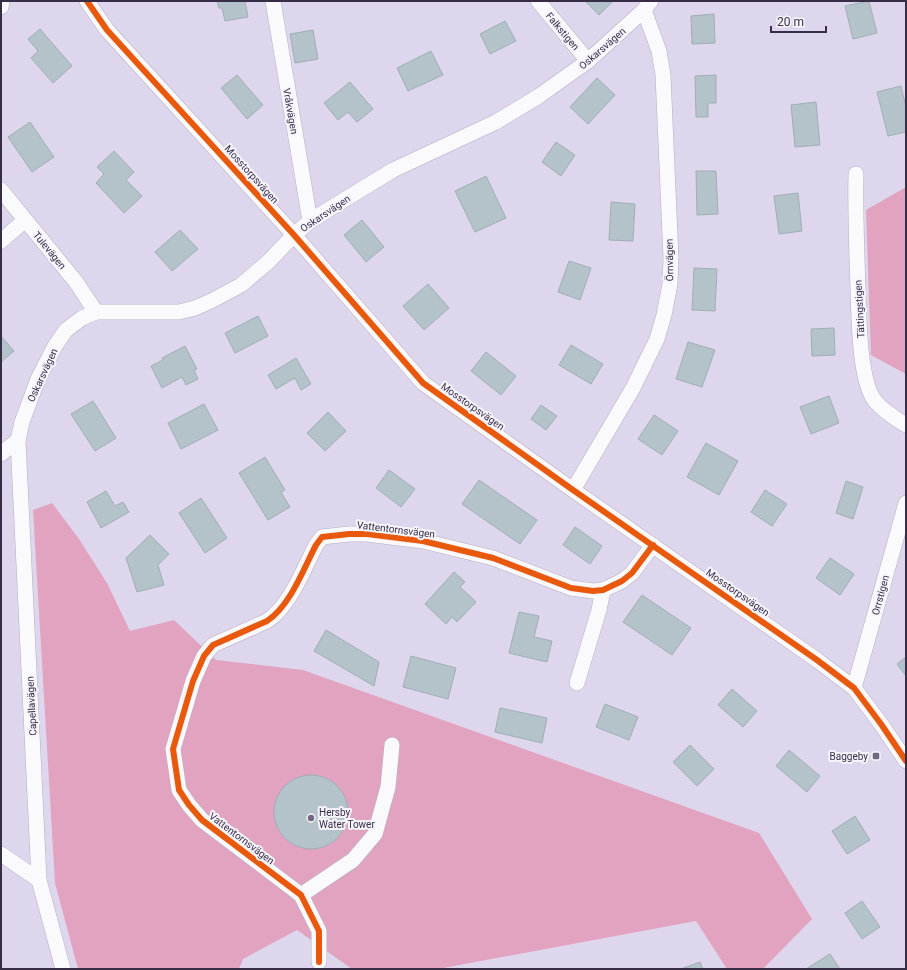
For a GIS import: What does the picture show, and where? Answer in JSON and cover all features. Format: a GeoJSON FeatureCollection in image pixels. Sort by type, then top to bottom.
{"type":"FeatureCollection","features":[{"type":"Feature","properties":{"kind":"street"},"geometry":{"type":"LineString","coordinates":[[1,7],[2,1]]}},
{"type":"Feature","properties":{"kind":"street","name":"Mosstorpsvägen"},"geometry":{"type":"LineString","coordinates":[[87,1],[107,30],[294,235],[423,383],[573,490],[817,660],[854,688],[906,761]]}},
{"type":"Feature","properties":{"kind":"street","name":"Vråkvägen"},"geometry":{"type":"LineString","coordinates":[[273,1],[310,221]]}},
{"type":"Feature","properties":{"kind":"street","name":"Falkstigen"},"geometry":{"type":"LineString","coordinates":[[538,1],[588,61]]}},
{"type":"Feature","properties":{"kind":"street","name":"Oskarsvägen"},"geometry":{"type":"LineString","coordinates":[[18,440],[22,422],[38,379],[55,346],[66,330],[82,318],[96,312],[179,312],[196,308],[241,285],[268,262],[310,221],[393,170],[496,122],[539,96],[588,61],[648,6]]}},
{"type":"Feature","properties":{"kind":"street","name":"Örnvägen"},"geometry":{"type":"LineString","coordinates":[[573,490],[633,388],[657,339],[664,316],[670,284],[671,258],[664,75],[648,6]]}},
{"type":"Feature","properties":{"kind":"street","name":"Tättingstigen"},"geometry":{"type":"LineString","coordinates":[[856,174],[855,209],[860,332],[863,363],[868,387],[874,401],[891,416],[906,425]]}},
{"type":"Feature","properties":{"kind":"street","name":"Tulevägen"},"geometry":{"type":"LineString","coordinates":[[1,190],[76,282],[96,312]]}},
{"type":"Feature","properties":{"kind":"street"},"geometry":{"type":"LineString","coordinates":[[1,242],[25,220]]}},
{"type":"Feature","properties":{"kind":"street"},"geometry":{"type":"LineString","coordinates":[[1,454],[18,440]]}},
{"type":"Feature","properties":{"kind":"street","name":"Capellavägen"},"geometry":{"type":"LineString","coordinates":[[18,440],[39,880],[63,969]]}},
{"type":"Feature","properties":{"kind":"street","name":"Orrstigen"},"geometry":{"type":"LineString","coordinates":[[854,688],[906,503]]}},
{"type":"Feature","properties":{"kind":"street","name":"Vattentornsvägen"},"geometry":{"type":"LineString","coordinates":[[319,962],[319,931],[301,895],[202,820],[179,790],[173,749],[193,681],[204,656],[213,645],[275,616],[285,605],[316,545],[322,537],[367,534],[424,541],[493,558],[571,588],[593,591],[603,590],[622,581],[632,573],[653,545]]}},
{"type":"Feature","properties":{"kind":"street"},"geometry":{"type":"LineString","coordinates":[[577,683],[599,610],[603,590]]}},
{"type":"Feature","properties":{"kind":"street"},"geometry":{"type":"LineString","coordinates":[[301,895],[353,860],[375,834],[388,788],[392,745]]}},
{"type":"Feature","properties":{"kind":"street"},"geometry":{"type":"LineString","coordinates":[[1,854],[39,880]]}},
{"type":"Feature","properties":{"kind":"shaded area"},"geometry":{"type":"Polygon","coordinates":[[[906,187],[906,374],[871,355],[866,210],[906,187]]]}},
{"type":"Feature","properties":{"kind":"shaded area"},"geometry":{"type":"Polygon","coordinates":[[[52,503],[79,539],[107,583],[130,631],[174,620],[216,660],[303,670],[759,833],[812,919],[763,969],[727,969],[696,921],[438,969],[352,969],[297,930],[243,959],[239,969],[78,969],[55,883],[33,510],[52,503]]]}},
{"type":"Feature","properties":{"kind":"building"},"geometry":{"type":"Polygon","coordinates":[[[217,1],[245,1],[248,17],[225,21],[222,8],[219,8],[217,1]]]}},
{"type":"Feature","properties":{"kind":"building"},"geometry":{"type":"Polygon","coordinates":[[[585,1],[613,1],[599,15],[585,1]]]}},
{"type":"Feature","properties":{"kind":"building"},"geometry":{"type":"Polygon","coordinates":[[[869,1],[877,33],[853,39],[845,6],[869,1]]]}},
{"type":"Feature","properties":{"kind":"building"},"geometry":{"type":"Polygon","coordinates":[[[714,14],[715,43],[692,44],[691,16],[714,14]]]}},
{"type":"Feature","properties":{"kind":"building"},"geometry":{"type":"Polygon","coordinates":[[[505,21],[516,41],[490,54],[480,34],[505,21]]]}},
{"type":"Feature","properties":{"kind":"building"},"geometry":{"type":"Polygon","coordinates":[[[40,29],[72,66],[53,83],[31,58],[38,51],[28,39],[40,29]]]}},
{"type":"Feature","properties":{"kind":"building"},"geometry":{"type":"Polygon","coordinates":[[[313,30],[318,59],[295,63],[290,34],[313,30]]]}},
{"type":"Feature","properties":{"kind":"building"},"geometry":{"type":"Polygon","coordinates":[[[431,51],[443,75],[408,91],[397,68],[431,51]]]}},
{"type":"Feature","properties":{"kind":"building"},"geometry":{"type":"Polygon","coordinates":[[[237,75],[263,105],[247,119],[221,88],[237,75]]]}},
{"type":"Feature","properties":{"kind":"building"},"geometry":{"type":"Polygon","coordinates":[[[716,75],[716,103],[708,103],[708,117],[696,117],[695,76],[716,75]]]}},
{"type":"Feature","properties":{"kind":"building"},"geometry":{"type":"Polygon","coordinates":[[[597,78],[615,95],[588,124],[570,107],[597,78]]]}},
{"type":"Feature","properties":{"kind":"building"},"geometry":{"type":"Polygon","coordinates":[[[350,82],[373,109],[357,122],[348,112],[338,120],[324,103],[350,82]]]}},
{"type":"Feature","properties":{"kind":"building"},"geometry":{"type":"Polygon","coordinates":[[[901,86],[906,107],[906,132],[888,136],[877,92],[901,86]]]}},
{"type":"Feature","properties":{"kind":"building"},"geometry":{"type":"Polygon","coordinates":[[[816,102],[820,145],[795,147],[791,105],[816,102]]]}},
{"type":"Feature","properties":{"kind":"building"},"geometry":{"type":"Polygon","coordinates":[[[30,122],[54,157],[32,172],[8,137],[30,122]]]}},
{"type":"Feature","properties":{"kind":"building"},"geometry":{"type":"Polygon","coordinates":[[[556,142],[575,155],[561,176],[542,162],[556,142]]]}},
{"type":"Feature","properties":{"kind":"building"},"geometry":{"type":"Polygon","coordinates":[[[114,151],[134,172],[126,180],[142,196],[124,213],[96,183],[104,174],[97,167],[114,151]]]}},
{"type":"Feature","properties":{"kind":"building"},"geometry":{"type":"Polygon","coordinates":[[[696,171],[716,171],[718,214],[697,215],[696,171]]]}},
{"type":"Feature","properties":{"kind":"building"},"geometry":{"type":"Polygon","coordinates":[[[486,176],[506,218],[475,232],[455,191],[486,176]]]}},
{"type":"Feature","properties":{"kind":"building"},"geometry":{"type":"Polygon","coordinates":[[[798,193],[802,231],[779,234],[774,196],[798,193]]]}},
{"type":"Feature","properties":{"kind":"building"},"geometry":{"type":"Polygon","coordinates":[[[611,202],[635,204],[633,241],[609,240],[611,202]]]}},
{"type":"Feature","properties":{"kind":"building"},"geometry":{"type":"Polygon","coordinates":[[[362,220],[384,247],[366,262],[344,235],[362,220]]]}},
{"type":"Feature","properties":{"kind":"building"},"geometry":{"type":"Polygon","coordinates":[[[180,230],[198,249],[172,271],[155,252],[180,230]]]}},
{"type":"Feature","properties":{"kind":"building"},"geometry":{"type":"Polygon","coordinates":[[[569,261],[591,268],[580,300],[558,292],[569,261]]]}},
{"type":"Feature","properties":{"kind":"building"},"geometry":{"type":"Polygon","coordinates":[[[694,268],[717,269],[715,311],[692,310],[694,268]]]}},
{"type":"Feature","properties":{"kind":"building"},"geometry":{"type":"Polygon","coordinates":[[[428,284],[449,308],[424,330],[403,306],[428,284]]]}},
{"type":"Feature","properties":{"kind":"building"},"geometry":{"type":"Polygon","coordinates":[[[258,316],[268,336],[235,353],[225,333],[258,316]]]}},
{"type":"Feature","properties":{"kind":"building"},"geometry":{"type":"Polygon","coordinates":[[[834,328],[835,355],[812,356],[811,329],[834,328]]]}},
{"type":"Feature","properties":{"kind":"building"},"geometry":{"type":"Polygon","coordinates":[[[1,336],[14,351],[1,362],[1,336]]]}},
{"type":"Feature","properties":{"kind":"building"},"geometry":{"type":"Polygon","coordinates":[[[688,342],[715,350],[702,387],[676,379],[688,342]]]}},
{"type":"Feature","properties":{"kind":"building"},"geometry":{"type":"Polygon","coordinates":[[[571,345],[603,364],[591,384],[559,365],[571,345]]]}},
{"type":"Feature","properties":{"kind":"building"},"geometry":{"type":"Polygon","coordinates":[[[185,346],[197,369],[194,370],[198,379],[186,385],[182,377],[162,388],[151,366],[163,360],[162,358],[185,346]]]}},
{"type":"Feature","properties":{"kind":"building"},"geometry":{"type":"Polygon","coordinates":[[[486,352],[516,376],[501,395],[471,371],[486,352]]]}},
{"type":"Feature","properties":{"kind":"building"},"geometry":{"type":"Polygon","coordinates":[[[296,358],[311,384],[301,390],[295,378],[276,389],[268,375],[296,358]]]}},
{"type":"Feature","properties":{"kind":"building"},"geometry":{"type":"Polygon","coordinates":[[[829,396],[839,423],[811,434],[800,407],[829,396]]]}},
{"type":"Feature","properties":{"kind":"building"},"geometry":{"type":"Polygon","coordinates":[[[93,401],[116,438],[95,451],[71,414],[93,401]]]}},
{"type":"Feature","properties":{"kind":"building"},"geometry":{"type":"Polygon","coordinates":[[[204,404],[218,430],[181,449],[168,423],[204,404]]]}},
{"type":"Feature","properties":{"kind":"building"},"geometry":{"type":"Polygon","coordinates":[[[541,405],[557,416],[546,430],[531,419],[541,405]]]}},
{"type":"Feature","properties":{"kind":"building"},"geometry":{"type":"Polygon","coordinates":[[[328,412],[346,431],[325,451],[307,433],[328,412]]]}},
{"type":"Feature","properties":{"kind":"building"},"geometry":{"type":"Polygon","coordinates":[[[654,415],[678,431],[662,455],[638,439],[654,415]]]}},
{"type":"Feature","properties":{"kind":"building"},"geometry":{"type":"Polygon","coordinates":[[[706,443],[738,461],[719,495],[687,477],[706,443]]]}},
{"type":"Feature","properties":{"kind":"building"},"geometry":{"type":"Polygon","coordinates":[[[265,457],[285,490],[281,492],[290,507],[268,520],[239,473],[265,457]]]}},
{"type":"Feature","properties":{"kind":"building"},"geometry":{"type":"Polygon","coordinates":[[[389,470],[415,489],[401,507],[376,488],[389,470]]]}},
{"type":"Feature","properties":{"kind":"building"},"geometry":{"type":"Polygon","coordinates":[[[479,480],[537,520],[520,544],[462,504],[479,480]]]}},
{"type":"Feature","properties":{"kind":"building"},"geometry":{"type":"Polygon","coordinates":[[[846,481],[863,487],[853,519],[836,513],[846,481]]]}},
{"type":"Feature","properties":{"kind":"building"},"geometry":{"type":"Polygon","coordinates":[[[765,490],[787,504],[772,526],[751,512],[765,490]]]}},
{"type":"Feature","properties":{"kind":"building"},"geometry":{"type":"Polygon","coordinates":[[[106,491],[115,506],[123,502],[129,512],[101,528],[87,502],[106,491]]]}},
{"type":"Feature","properties":{"kind":"building"},"geometry":{"type":"Polygon","coordinates":[[[201,498],[227,538],[205,553],[179,513],[201,498]]]}},
{"type":"Feature","properties":{"kind":"building"},"geometry":{"type":"Polygon","coordinates":[[[575,527],[602,546],[590,564],[563,545],[575,527]]]}},
{"type":"Feature","properties":{"kind":"building"},"geometry":{"type":"Polygon","coordinates":[[[150,535],[169,554],[158,565],[164,585],[137,592],[126,558],[150,535]]]}},
{"type":"Feature","properties":{"kind":"building"},"geometry":{"type":"Polygon","coordinates":[[[830,558],[854,574],[840,595],[816,578],[830,558]]]}},
{"type":"Feature","properties":{"kind":"building"},"geometry":{"type":"Polygon","coordinates":[[[454,572],[465,582],[460,587],[476,602],[457,622],[452,617],[446,624],[425,604],[454,572]]]}},
{"type":"Feature","properties":{"kind":"building"},"geometry":{"type":"Polygon","coordinates":[[[642,595],[691,628],[672,655],[623,622],[642,595]]]}},
{"type":"Feature","properties":{"kind":"building"},"geometry":{"type":"Polygon","coordinates":[[[519,612],[539,616],[534,637],[552,641],[547,662],[509,653],[519,612]]]}},
{"type":"Feature","properties":{"kind":"building"},"geometry":{"type":"Polygon","coordinates":[[[326,630],[379,662],[374,686],[314,651],[326,630]]]}},
{"type":"Feature","properties":{"kind":"building"},"geometry":{"type":"Polygon","coordinates":[[[411,656],[456,668],[448,699],[403,687],[411,656]]]}},
{"type":"Feature","properties":{"kind":"building"},"geometry":{"type":"Polygon","coordinates":[[[906,657],[906,676],[897,664],[906,657]]]}},
{"type":"Feature","properties":{"kind":"building"},"geometry":{"type":"Polygon","coordinates":[[[732,689],[757,711],[743,727],[718,705],[732,689]]]}},
{"type":"Feature","properties":{"kind":"building"},"geometry":{"type":"Polygon","coordinates":[[[605,704],[638,717],[629,740],[596,727],[605,704]]]}},
{"type":"Feature","properties":{"kind":"building"},"geometry":{"type":"Polygon","coordinates":[[[500,708],[547,718],[542,743],[495,732],[500,708]]]}},
{"type":"Feature","properties":{"kind":"building"},"geometry":{"type":"Polygon","coordinates":[[[690,745],[714,769],[697,786],[673,762],[690,745]]]}},
{"type":"Feature","properties":{"kind":"building"},"geometry":{"type":"Polygon","coordinates":[[[789,750],[820,776],[807,792],[776,766],[789,750]]]}},
{"type":"Feature","properties":{"kind":"building","name":"Hersby Water Tower"},"geometry":{"type":"Polygon","coordinates":[[[311,775],[325,778],[337,786],[345,798],[348,812],[345,826],[337,838],[325,846],[311,849],[297,846],[285,838],[277,826],[274,812],[277,798],[285,786],[297,778],[311,775]]]}},
{"type":"Feature","properties":{"kind":"building"},"geometry":{"type":"Polygon","coordinates":[[[855,816],[870,840],[847,854],[832,831],[855,816]]]}},
{"type":"Feature","properties":{"kind":"building"},"geometry":{"type":"Polygon","coordinates":[[[862,901],[880,927],[862,939],[845,913],[862,901]]]}},
{"type":"Feature","properties":{"kind":"building"},"geometry":{"type":"Polygon","coordinates":[[[830,954],[840,969],[806,969],[830,954]]]}},
{"type":"Feature","properties":{"kind":"building"},"geometry":{"type":"Polygon","coordinates":[[[700,962],[703,969],[681,969],[700,962]]]}},
{"type":"Feature","properties":{"kind":"cycle path"},"geometry":{"type":"LineString","coordinates":[[87,1],[107,30],[294,235],[423,383],[573,490],[817,660],[854,688],[906,761]]}},
{"type":"Feature","properties":{"kind":"cycle path"},"geometry":{"type":"LineString","coordinates":[[319,962],[319,931],[301,895],[202,820],[179,790],[173,749],[193,681],[204,656],[213,645],[267,621],[283,606],[301,576],[316,545],[322,537],[367,534],[423,541],[493,558],[571,588],[593,591],[603,590],[622,581],[632,573],[653,545]]}},
{"type":"Feature","properties":{"kind":"place","name":"Baggeby"},"geometry":{"type":"Point","coordinates":[876,756]}},
{"type":"Feature","properties":{"kind":"place","name":"Hersby Water Tower"},"geometry":{"type":"Point","coordinates":[311,818]}}]}
